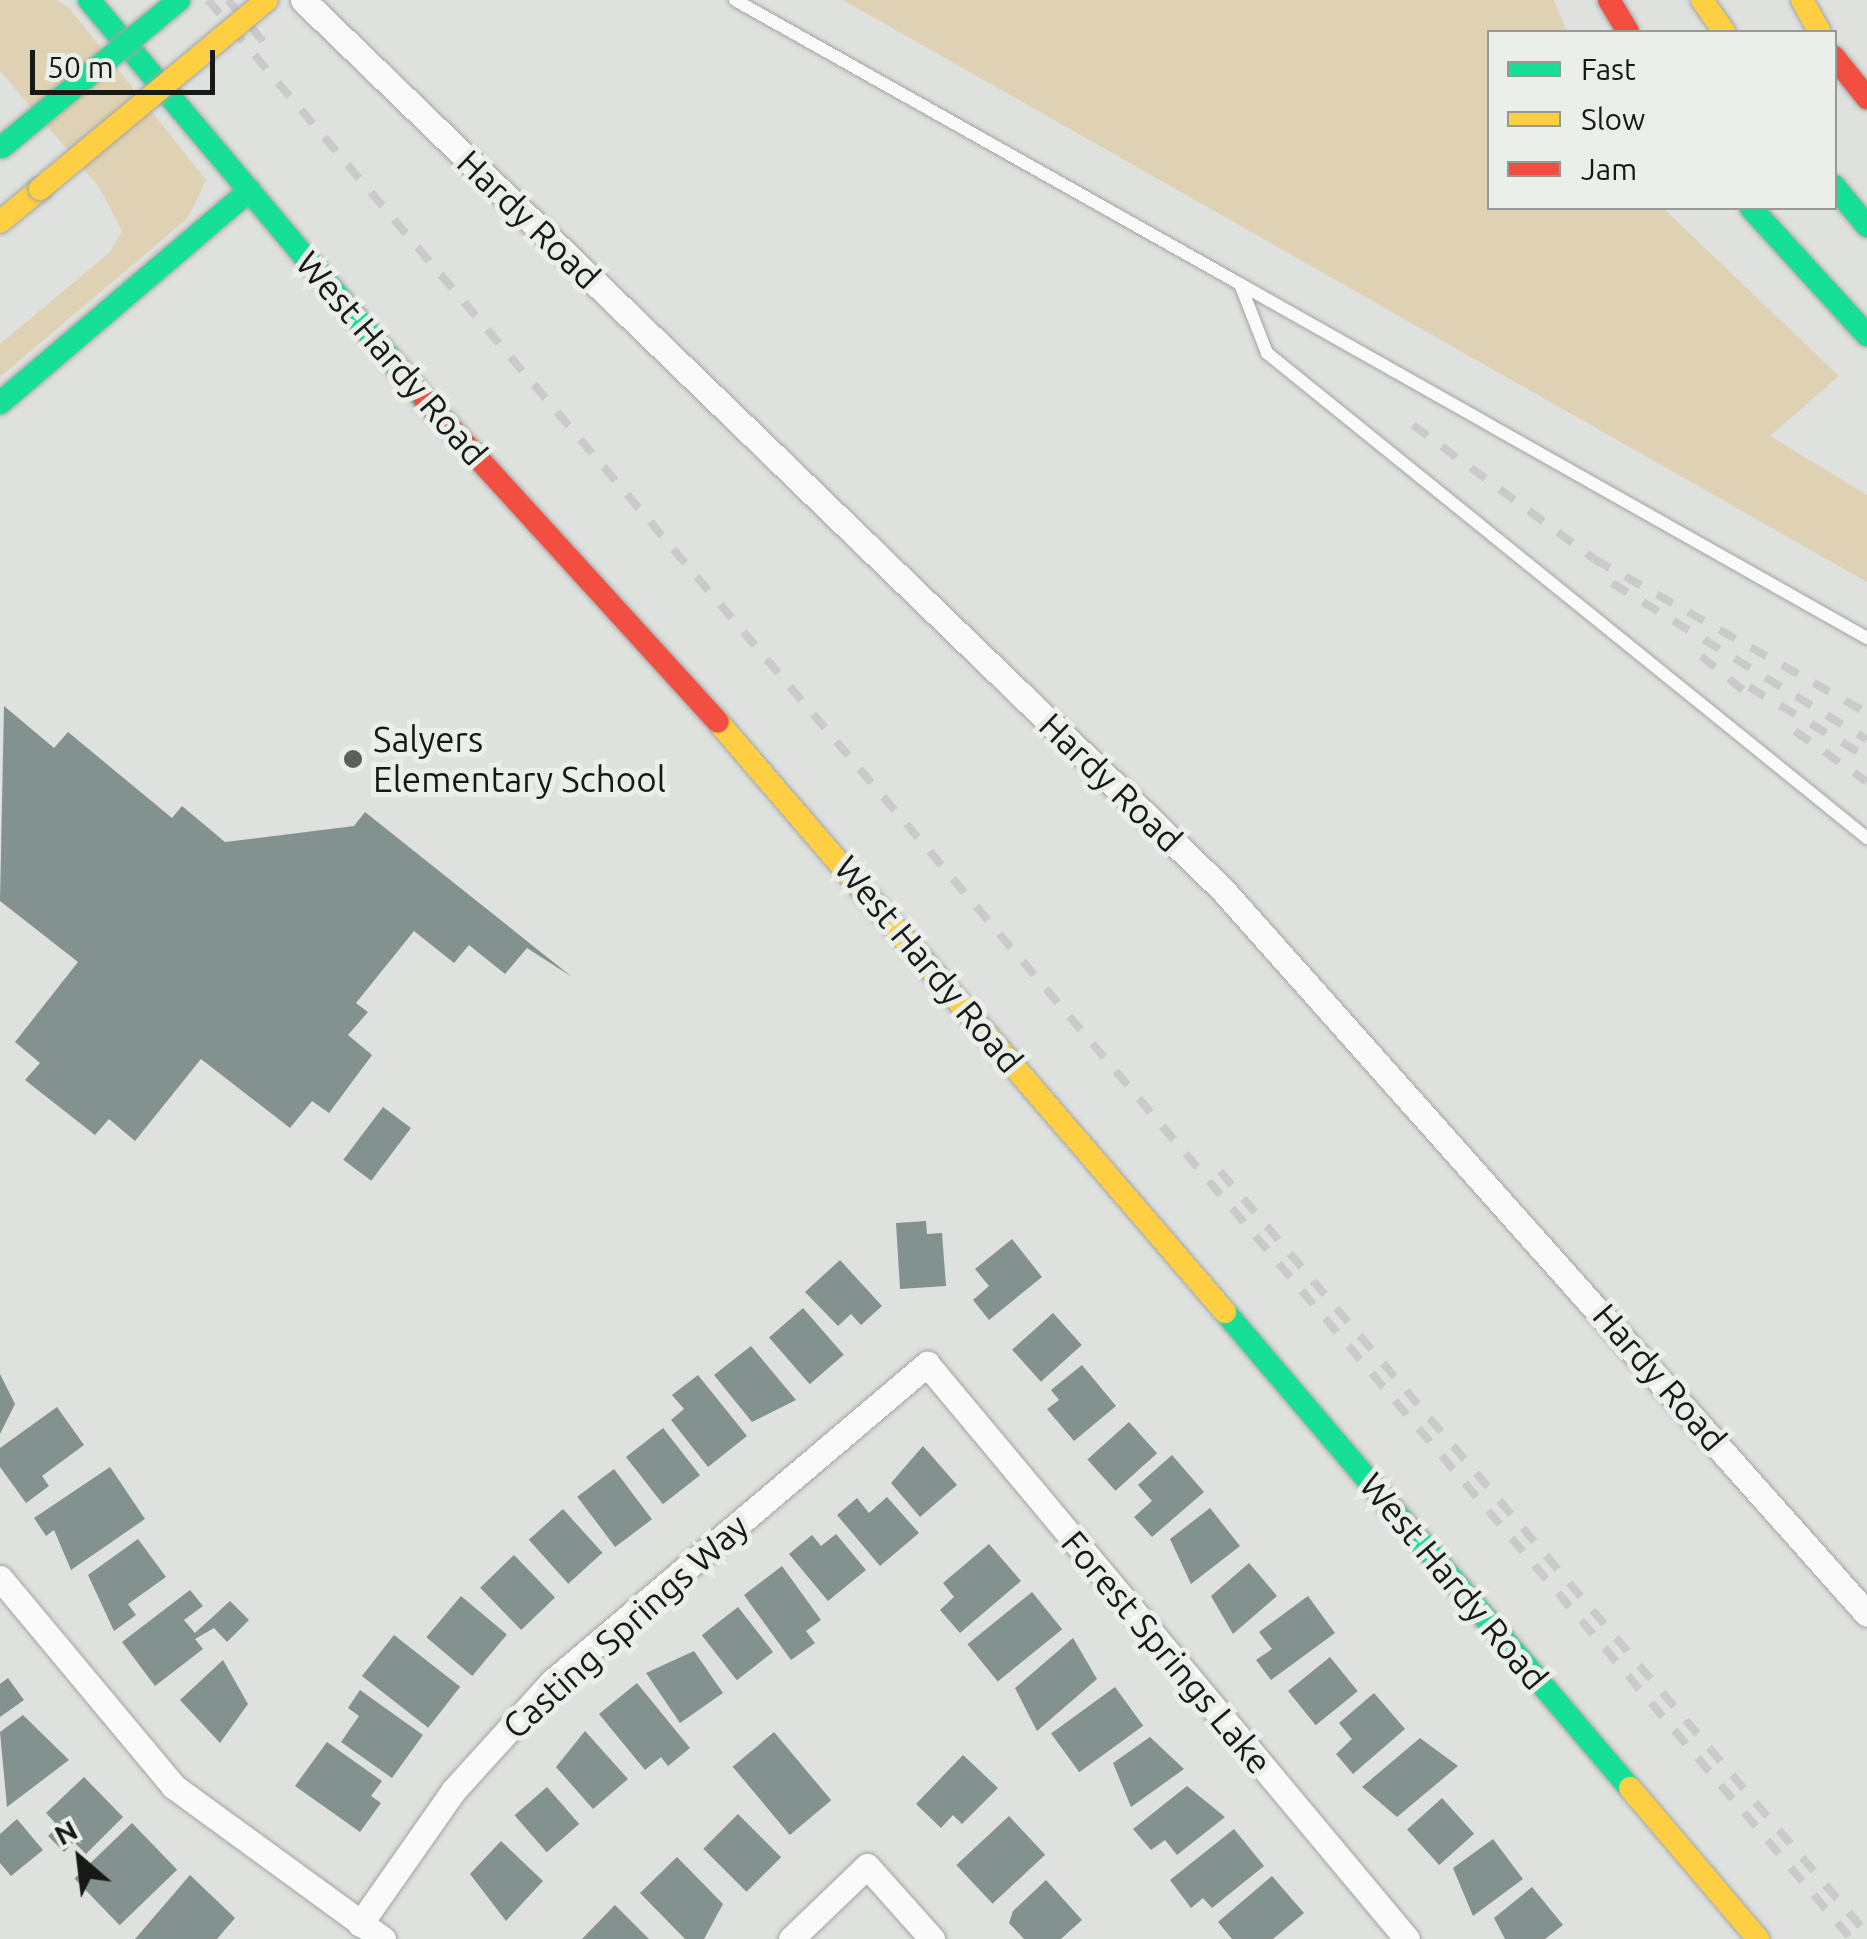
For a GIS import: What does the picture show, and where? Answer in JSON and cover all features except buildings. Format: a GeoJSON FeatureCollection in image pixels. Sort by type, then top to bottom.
{"type":"FeatureCollection","features":[{"type":"Feature","properties":{"kind":"main road","name":"West Hardy Road"},"geometry":{"type":"LineString","coordinates":[[89,0],[433,410],[818,834],[1758,1939]]}},
{"type":"Feature","properties":{"kind":"main road"},"geometry":{"type":"LineString","coordinates":[[1,148],[179,0]]}},
{"type":"Feature","properties":{"kind":"main road"},"geometry":{"type":"LineString","coordinates":[[0,222],[267,0]]}},
{"type":"Feature","properties":{"kind":"main road"},"geometry":{"type":"LineString","coordinates":[[1609,0],[1627,30]]}},
{"type":"Feature","properties":{"kind":"main road"},"geometry":{"type":"LineString","coordinates":[[1702,0],[1723,30]]}},
{"type":"Feature","properties":{"kind":"main road"},"geometry":{"type":"LineString","coordinates":[[1802,0],[1819,30]]}},
{"type":"Feature","properties":{"kind":"main road"},"geometry":{"type":"LineString","coordinates":[[1837,61],[1867,98]]}},
{"type":"Feature","properties":{"kind":"main road"},"geometry":{"type":"LineString","coordinates":[[0,403],[250,190]]}},
{"type":"Feature","properties":{"kind":"main road"},"geometry":{"type":"LineString","coordinates":[[1837,190],[1867,226]]}},
{"type":"Feature","properties":{"kind":"main road"},"geometry":{"type":"LineString","coordinates":[[1753,210],[1867,335]]}},
{"type":"Feature","properties":{"kind":"street","name":"Hardy Road"},"geometry":{"type":"LineString","coordinates":[[303,0],[1222,889],[1867,1614]]}},
{"type":"Feature","properties":{"kind":"street","name":"Casting Springs Way"},"geometry":{"type":"LineString","coordinates":[[360,1924],[453,1791],[552,1682],[927,1364]]}},
{"type":"Feature","properties":{"kind":"street","name":"Forest Springs Lake"},"geometry":{"type":"LineString","coordinates":[[927,1364],[1407,1939]]}},
{"type":"Feature","properties":{"kind":"street"},"geometry":{"type":"LineString","coordinates":[[0,1578],[173,1786],[383,1939]]}},
{"type":"Feature","properties":{"kind":"street"},"geometry":{"type":"LineString","coordinates":[[792,1939],[867,1866],[932,1939]]}},
{"type":"Feature","properties":{"kind":"lane"},"geometry":{"type":"LineString","coordinates":[[734,0],[1867,638]]}},
{"type":"Feature","properties":{"kind":"lane"},"geometry":{"type":"LineString","coordinates":[[1240,284],[1267,353],[1867,838]]}},
{"type":"Feature","properties":{"kind":"shaded area"},"geometry":{"type":"Polygon","coordinates":[[[0,0],[57,0],[70,9],[206,180],[188,218],[0,377],[0,344],[110,252],[122,231],[99,187],[0,71],[0,0]]]}},
{"type":"Feature","properties":{"kind":"shaded area"},"geometry":{"type":"Polygon","coordinates":[[[843,0],[1554,0],[1566,30],[1487,30],[1487,210],[1665,210],[1839,376],[1770,436],[1867,495],[1867,582],[843,0]]]}},
{"type":"Feature","properties":{"kind":"railway"},"geometry":{"type":"LineString","coordinates":[[208,0],[1851,1939]]}},
{"type":"Feature","properties":{"kind":"railway"},"geometry":{"type":"LineString","coordinates":[[228,0],[273,53]]}},
{"type":"Feature","properties":{"kind":"railway"},"geometry":{"type":"LineString","coordinates":[[1413,425],[1594,559],[1867,713]]}},
{"type":"Feature","properties":{"kind":"railway"},"geometry":{"type":"LineString","coordinates":[[1612,583],[1867,740]]}},
{"type":"Feature","properties":{"kind":"railway"},"geometry":{"type":"LineString","coordinates":[[1701,656],[1755,700]]}},
{"type":"Feature","properties":{"kind":"railway"},"geometry":{"type":"LineString","coordinates":[[1749,687],[1867,757]]}},
{"type":"Feature","properties":{"kind":"railway"},"geometry":{"type":"LineString","coordinates":[[1795,731],[1867,782]]}},
{"type":"Feature","properties":{"kind":"railway"},"geometry":{"type":"LineString","coordinates":[[1220,1171],[1867,1934]]}},
{"type":"Feature","properties":{"kind":"traffic: fast"},"geometry":{"type":"LineString","coordinates":[[89,0],[425,400]]}},
{"type":"Feature","properties":{"kind":"traffic: fast"},"geometry":{"type":"LineString","coordinates":[[2,147],[179,0]]}},
{"type":"Feature","properties":{"kind":"traffic: fast"},"geometry":{"type":"LineString","coordinates":[[0,403],[250,190]]}},
{"type":"Feature","properties":{"kind":"traffic: fast"},"geometry":{"type":"LineString","coordinates":[[1837,190],[1867,226]]}},
{"type":"Feature","properties":{"kind":"traffic: fast"},"geometry":{"type":"LineString","coordinates":[[1753,210],[1867,335]]}},
{"type":"Feature","properties":{"kind":"traffic: fast"},"geometry":{"type":"LineString","coordinates":[[1225,1312],[1630,1788]]}},
{"type":"Feature","properties":{"kind":"traffic: slow"},"geometry":{"type":"LineString","coordinates":[[40,189],[267,0]]}},
{"type":"Feature","properties":{"kind":"traffic: slow"},"geometry":{"type":"LineString","coordinates":[[1702,0],[1723,30]]}},
{"type":"Feature","properties":{"kind":"traffic: slow"},"geometry":{"type":"LineString","coordinates":[[1802,0],[1819,30]]}},
{"type":"Feature","properties":{"kind":"traffic: slow"},"geometry":{"type":"LineString","coordinates":[[0,222],[40,189]]}},
{"type":"Feature","properties":{"kind":"traffic: slow"},"geometry":{"type":"LineString","coordinates":[[718,722],[1225,1312]]}},
{"type":"Feature","properties":{"kind":"traffic: slow"},"geometry":{"type":"LineString","coordinates":[[1630,1788],[1758,1939]]}},
{"type":"Feature","properties":{"kind":"traffic: jam"},"geometry":{"type":"LineString","coordinates":[[1609,0],[1627,30]]}},
{"type":"Feature","properties":{"kind":"traffic: jam"},"geometry":{"type":"LineString","coordinates":[[1837,61],[1867,98]]}},
{"type":"Feature","properties":{"kind":"traffic: jam"},"geometry":{"type":"LineString","coordinates":[[425,400],[718,722]]}},
{"type":"Feature","properties":{"kind":"place","name":"Salyers Elementary School"},"geometry":{"type":"Point","coordinates":[353,759]}}]}
